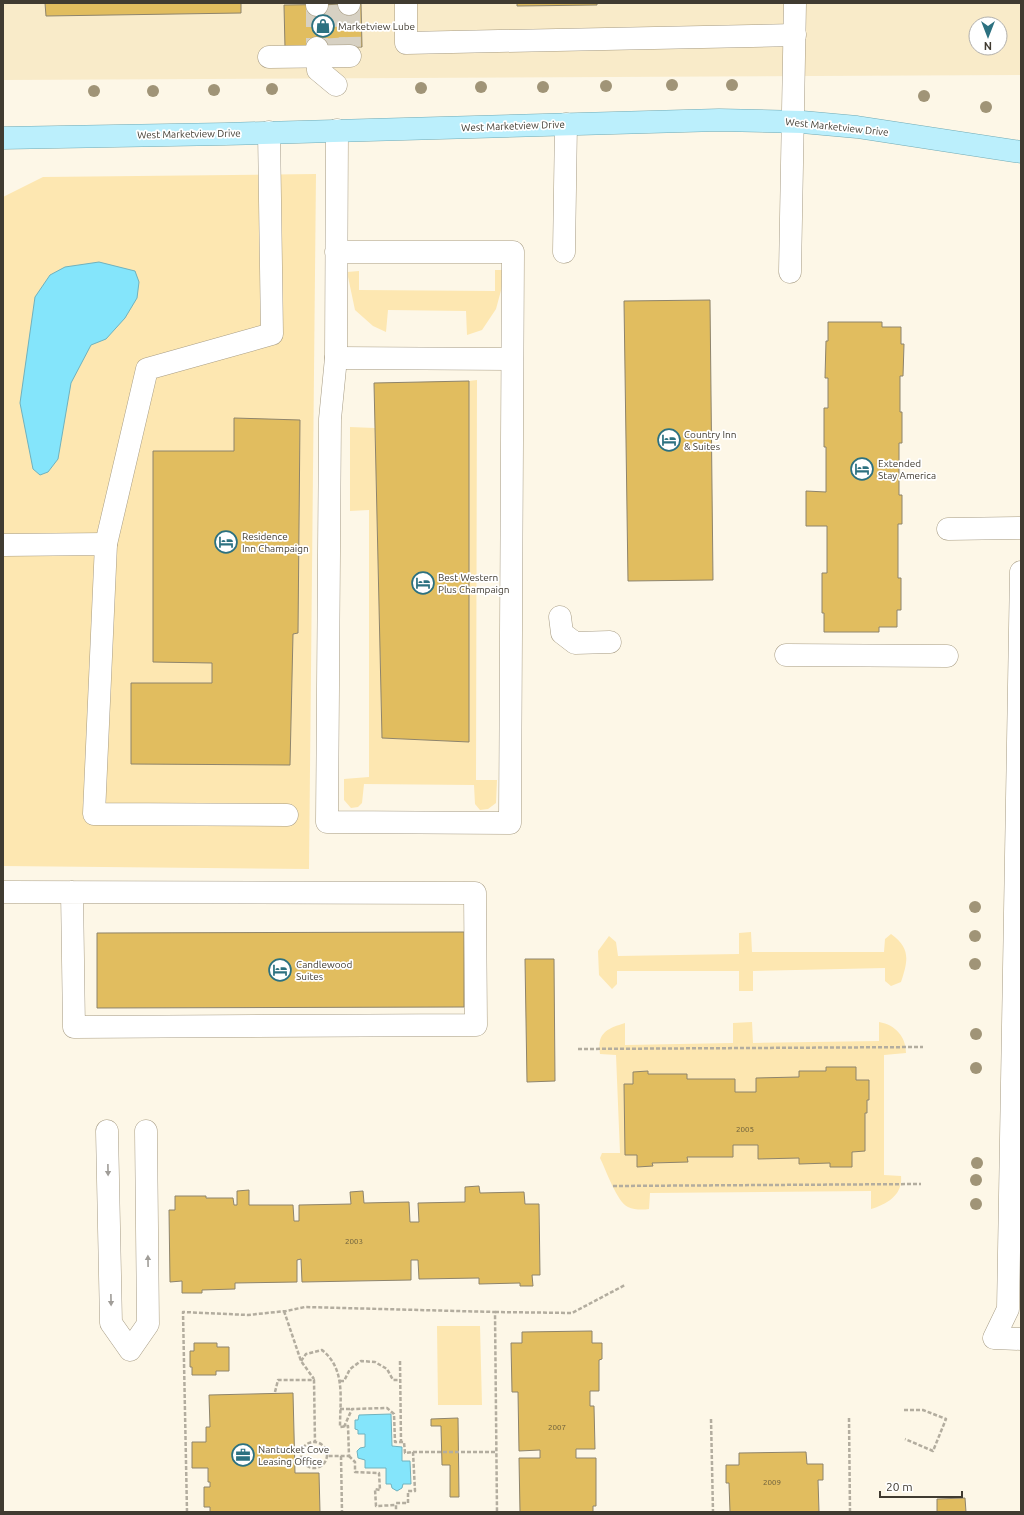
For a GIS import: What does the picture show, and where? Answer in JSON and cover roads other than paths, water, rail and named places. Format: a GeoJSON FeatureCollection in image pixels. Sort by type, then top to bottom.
{"type":"FeatureCollection","features":[{"type":"Feature","properties":{"kind":"main road","name":"West Marketview Drive"},"geometry":{"type":"LineString","coordinates":[[3,138],[719,120],[792,122],[857,127],[1021,152]]}},
{"type":"Feature","properties":{"kind":"street"},"geometry":{"type":"LineString","coordinates":[[406,3],[406,42],[795,35]]}},
{"type":"Feature","properties":{"kind":"street"},"geometry":{"type":"LineString","coordinates":[[790,272],[795,3]]}},
{"type":"Feature","properties":{"kind":"street"},"geometry":{"type":"LineString","coordinates":[[269,58],[334,52]]}},
{"type":"Feature","properties":{"kind":"street"},"geometry":{"type":"LineString","coordinates":[[334,52],[350,73],[336,85],[318,70],[334,52]]}},
{"type":"Feature","properties":{"kind":"street"},"geometry":{"type":"LineString","coordinates":[[564,252],[566,124]]}},
{"type":"Feature","properties":{"kind":"street"},"geometry":{"type":"LineString","coordinates":[[336,252],[513,252],[510,823],[326,822],[330,419],[336,358],[336,252],[337,130]]}},
{"type":"Feature","properties":{"kind":"street"},"geometry":{"type":"LineString","coordinates":[[270,132],[272,334],[147,368],[106,544],[94,814],[287,815]]}},
{"type":"Feature","properties":{"kind":"street"},"geometry":{"type":"LineString","coordinates":[[336,358],[512,359]]}},
{"type":"Feature","properties":{"kind":"street"},"geometry":{"type":"LineString","coordinates":[[948,529],[1021,528]]}},
{"type":"Feature","properties":{"kind":"street"},"geometry":{"type":"LineString","coordinates":[[3,545],[106,544]]}},
{"type":"Feature","properties":{"kind":"street"},"geometry":{"type":"LineString","coordinates":[[1021,572],[1008,1309],[994,1338],[1021,1339]]}},
{"type":"Feature","properties":{"kind":"street"},"geometry":{"type":"LineString","coordinates":[[560,617],[562,633],[575,643],[610,642]]}},
{"type":"Feature","properties":{"kind":"street"},"geometry":{"type":"LineString","coordinates":[[786,655],[947,656]]}},
{"type":"Feature","properties":{"kind":"street"},"geometry":{"type":"LineString","coordinates":[[3,892],[72,892],[475,893],[476,1026],[74,1027],[72,892]]}},
{"type":"Feature","properties":{"kind":"street"},"geometry":{"type":"LineString","coordinates":[[107,1131],[111,1323],[130,1350],[148,1324],[146,1131]]}},
{"type":"Feature","properties":{"kind":"water"},"geometry":{"type":"Polygon","coordinates":[[[99,262],[135,271],[139,282],[137,298],[125,318],[106,339],[91,345],[71,383],[58,459],[48,472],[40,475],[33,469],[20,403],[35,297],[50,275],[65,267],[99,262]]]}},
{"type":"Feature","properties":{"kind":"water"},"geometry":{"type":"Polygon","coordinates":[[[391,1414],[392,1446],[402,1447],[402,1461],[410,1461],[411,1484],[403,1484],[402,1488],[397,1491],[392,1488],[391,1484],[386,1484],[386,1468],[365,1468],[365,1460],[358,1458],[357,1451],[360,1448],[365,1447],[365,1434],[358,1434],[358,1430],[355,1429],[355,1420],[358,1420],[359,1415],[391,1414]]]}},
{"type":"Feature","properties":{"kind":"tunnel"},"geometry":{"type":"LineString","coordinates":[[349,4],[350,47]]}},
{"type":"Feature","properties":{"kind":"tunnel"},"geometry":{"type":"LineString","coordinates":[[317,5],[317,48]]}},
{"type":"Feature","properties":{"kind":"tunnel"},"geometry":{"type":"LineString","coordinates":[[332,5],[335,47]]}},
{"type":"Feature","properties":{"kind":"place","name":"Marketview Lube"},"geometry":{"type":"Point","coordinates":[323,26]}},
{"type":"Feature","properties":{"kind":"place","name":"Country Inn & Suites"},"geometry":{"type":"Point","coordinates":[669,440]}},
{"type":"Feature","properties":{"kind":"place","name":"Extended Stay America"},"geometry":{"type":"Point","coordinates":[862,469]}},
{"type":"Feature","properties":{"kind":"place","name":"Residence Inn Champaign"},"geometry":{"type":"Point","coordinates":[226,542]}},
{"type":"Feature","properties":{"kind":"place","name":"Best Western Plus Champaign"},"geometry":{"type":"Point","coordinates":[423,583]}},
{"type":"Feature","properties":{"kind":"place","name":"Candlewood Suites"},"geometry":{"type":"Point","coordinates":[280,970]}},
{"type":"Feature","properties":{"kind":"place","name":"Nantucket Cove Leasing Office"},"geometry":{"type":"Point","coordinates":[243,1455]}}]}
